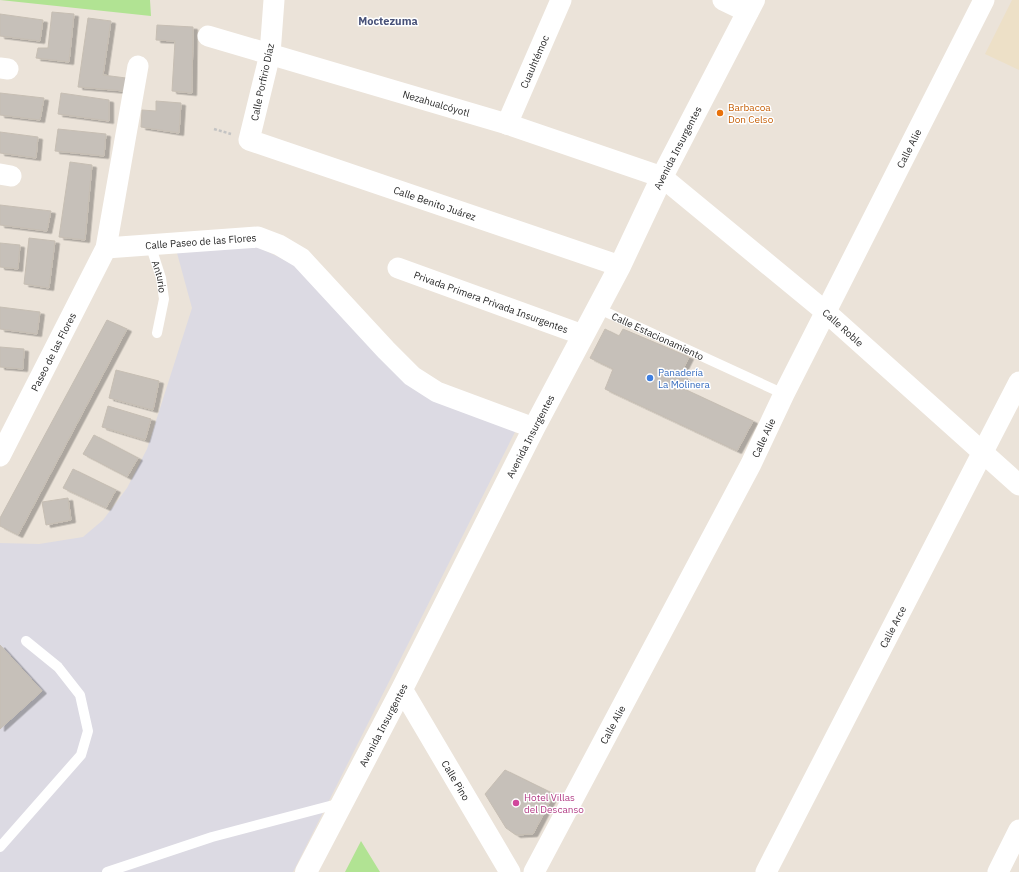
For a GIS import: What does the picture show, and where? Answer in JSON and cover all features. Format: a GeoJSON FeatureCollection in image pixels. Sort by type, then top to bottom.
{"type":"FeatureCollection","features":[{"type":"Feature","properties":{"kind":"street","name":"Calle Porfirio Díaz"},"geometry":{"type":"LineString","coordinates":[[249,140],[270,54],[274,0]]}},
{"type":"Feature","properties":{"kind":"street","name":"Cuauhtémoc"},"geometry":{"type":"LineString","coordinates":[[507,124],[561,0]]}},
{"type":"Feature","properties":{"kind":"street"},"geometry":{"type":"LineString","coordinates":[[722,0],[751,6]]}},
{"type":"Feature","properties":{"kind":"street","name":"Calle Alie"},"geometry":{"type":"LineString","coordinates":[[534,872],[751,464],[784,394],[827,313],[984,0]]}},
{"type":"Feature","properties":{"kind":"street","name":"Avenida Insurgentes"},"geometry":{"type":"LineString","coordinates":[[306,872],[402,689],[534,428],[620,266],[662,177],[751,6]]}},
{"type":"Feature","properties":{"kind":"street","name":"Nezahualcóyotl"},"geometry":{"type":"LineString","coordinates":[[208,36],[507,124],[662,177]]}},
{"type":"Feature","properties":{"kind":"street"},"geometry":{"type":"LineString","coordinates":[[106,248],[138,66]]}},
{"type":"Feature","properties":{"kind":"street","name":"Calle Benito Juárez"},"geometry":{"type":"LineString","coordinates":[[249,140],[620,266]]}},
{"type":"Feature","properties":{"kind":"street","name":"Calle Roble"},"geometry":{"type":"LineString","coordinates":[[662,177],[827,313],[984,452],[1019,485]]}},
{"type":"Feature","properties":{"kind":"street","name":"Calle Paseo de las Flores"},"geometry":{"type":"LineString","coordinates":[[106,248],[258,238],[279,245],[301,258],[412,376],[437,392],[534,428]]}},
{"type":"Feature","properties":{"kind":"street","name":"Paseo de las Flores"},"geometry":{"type":"LineString","coordinates":[[0,456],[106,248]]}},
{"type":"Feature","properties":{"kind":"street","name":"Privada Primera Privada Insurgentes"},"geometry":{"type":"LineString","coordinates":[[398,268],[584,335]]}},
{"type":"Feature","properties":{"kind":"street","name":"Calle Arce"},"geometry":{"type":"LineString","coordinates":[[766,872],[1019,382]]}},
{"type":"Feature","properties":{"kind":"street","name":"Calle Pino"},"geometry":{"type":"LineString","coordinates":[[402,689],[510,872]]}},
{"type":"Feature","properties":{"kind":"street"},"geometry":{"type":"LineString","coordinates":[[998,872],[1019,830]]}},
{"type":"Feature","properties":{"kind":"lane","name":"Anturio"},"geometry":{"type":"LineString","coordinates":[[150,244],[161,278],[164,299],[157,333]]}},
{"type":"Feature","properties":{"kind":"lane","name":"Calle Estacionamiento"},"geometry":{"type":"LineString","coordinates":[[597,308],[784,394]]}},
{"type":"Feature","properties":{"kind":"lane"},"geometry":{"type":"LineString","coordinates":[[0,847],[81,755],[88,731],[80,695],[58,667],[26,641]]}},
{"type":"Feature","properties":{"kind":"lane"},"geometry":{"type":"LineString","coordinates":[[107,872],[212,837],[341,803]]}},
{"type":"Feature","properties":{"kind":"shaded area"},"geometry":{"type":"Polygon","coordinates":[[[1012,0],[1019,0],[1019,70],[985,54],[1012,0]]]}},
{"type":"Feature","properties":{"kind":"shaded area"},"geometry":{"type":"Polygon","coordinates":[[[256,246],[303,269],[389,367],[516,430],[293,872],[0,872],[0,543],[39,544],[83,537],[103,520],[127,488],[147,449],[192,308],[177,253],[256,246]]]}},
{"type":"Feature","properties":{"kind":"green space"},"geometry":{"type":"Polygon","coordinates":[[[0,0],[150,0],[151,16],[0,0]]]}},
{"type":"Feature","properties":{"kind":"green space"},"geometry":{"type":"Polygon","coordinates":[[[361,841],[380,872],[345,872],[361,841]]]}},
{"type":"Feature","properties":{"kind":"building"},"geometry":{"type":"Polygon","coordinates":[[[52,12],[74,14],[69,62],[36,58],[38,48],[48,48],[52,12]]]}},
{"type":"Feature","properties":{"kind":"building"},"geometry":{"type":"Polygon","coordinates":[[[0,14],[43,20],[40,41],[0,36],[0,14]]]}},
{"type":"Feature","properties":{"kind":"building"},"geometry":{"type":"Polygon","coordinates":[[[88,18],[111,21],[103,75],[126,78],[124,91],[78,87],[88,18]]]}},
{"type":"Feature","properties":{"kind":"building"},"geometry":{"type":"Polygon","coordinates":[[[157,25],[193,27],[192,93],[172,91],[175,41],[156,40],[157,25]]]}},
{"type":"Feature","properties":{"kind":"building"},"geometry":{"type":"Polygon","coordinates":[[[0,93],[44,98],[40,120],[0,115],[0,93]]]}},
{"type":"Feature","properties":{"kind":"building"},"geometry":{"type":"Polygon","coordinates":[[[61,93],[109,100],[109,121],[58,114],[61,93]]]}},
{"type":"Feature","properties":{"kind":"building"},"geometry":{"type":"Polygon","coordinates":[[[156,101],[181,103],[179,133],[141,127],[142,110],[156,111],[156,101]]]}},
{"type":"Feature","properties":{"kind":"building"},"geometry":{"type":"Polygon","coordinates":[[[58,129],[106,134],[104,156],[55,151],[58,129]]]}},
{"type":"Feature","properties":{"kind":"building"},"geometry":{"type":"Polygon","coordinates":[[[0,132],[38,137],[36,158],[0,153],[0,132]]]}},
{"type":"Feature","properties":{"kind":"building"},"geometry":{"type":"Polygon","coordinates":[[[70,162],[92,165],[85,240],[59,237],[70,162]]]}},
{"type":"Feature","properties":{"kind":"building"},"geometry":{"type":"Polygon","coordinates":[[[0,205],[51,211],[47,231],[0,225],[0,205]]]}},
{"type":"Feature","properties":{"kind":"building"},"geometry":{"type":"Polygon","coordinates":[[[29,238],[55,241],[49,288],[24,284],[29,238]]]}},
{"type":"Feature","properties":{"kind":"building"},"geometry":{"type":"Polygon","coordinates":[[[0,243],[20,245],[18,269],[0,267],[0,243]]]}},
{"type":"Feature","properties":{"kind":"building"},"geometry":{"type":"Polygon","coordinates":[[[0,307],[40,312],[37,334],[0,329],[0,307]]]}},
{"type":"Feature","properties":{"kind":"building"},"geometry":{"type":"Polygon","coordinates":[[[107,320],[127,329],[18,535],[0,526],[0,518],[107,320]]]}},
{"type":"Feature","properties":{"kind":"building"},"geometry":{"type":"Polygon","coordinates":[[[605,329],[619,336],[623,329],[689,357],[680,375],[686,378],[682,388],[753,421],[737,451],[605,389],[613,369],[590,358],[605,329]]]}},
{"type":"Feature","properties":{"kind":"building"},"geometry":{"type":"Polygon","coordinates":[[[0,347],[24,349],[23,369],[0,367],[0,347]]]}},
{"type":"Feature","properties":{"kind":"building"},"geometry":{"type":"Polygon","coordinates":[[[116,370],[159,381],[153,410],[109,398],[116,370]]]}},
{"type":"Feature","properties":{"kind":"building"},"geometry":{"type":"Polygon","coordinates":[[[108,406],[151,419],[145,440],[102,427],[108,406]]]}},
{"type":"Feature","properties":{"kind":"building"},"geometry":{"type":"Polygon","coordinates":[[[94,435],[138,458],[127,477],[83,454],[94,435]]]}},
{"type":"Feature","properties":{"kind":"building"},"geometry":{"type":"Polygon","coordinates":[[[73,469],[116,490],[106,508],[63,488],[73,469]]]}},
{"type":"Feature","properties":{"kind":"building"},"geometry":{"type":"Polygon","coordinates":[[[68,498],[71,520],[46,525],[42,502],[68,498]]]}},
{"type":"Feature","properties":{"kind":"building"},"geometry":{"type":"Polygon","coordinates":[[[0,645],[42,691],[0,729],[0,645]]]}},
{"type":"Feature","properties":{"kind":"building"},"geometry":{"type":"Polygon","coordinates":[[[505,770],[554,794],[533,834],[516,835],[506,828],[485,794],[505,770]]]}},
{"type":"Feature","properties":{"kind":"place","name":"Barbacoa Don Celso"},"geometry":{"type":"Point","coordinates":[720,113]}},
{"type":"Feature","properties":{"kind":"place","name":"Panadería La Molinera"},"geometry":{"type":"Point","coordinates":[650,378]}},
{"type":"Feature","properties":{"kind":"place","name":"Hotel Villas del Descanso"},"geometry":{"type":"Point","coordinates":[516,803]}},
{"type":"Feature","properties":{"kind":"district","name":"Moctezuma"},"geometry":{"type":"Point","coordinates":[388,21]}}]}
